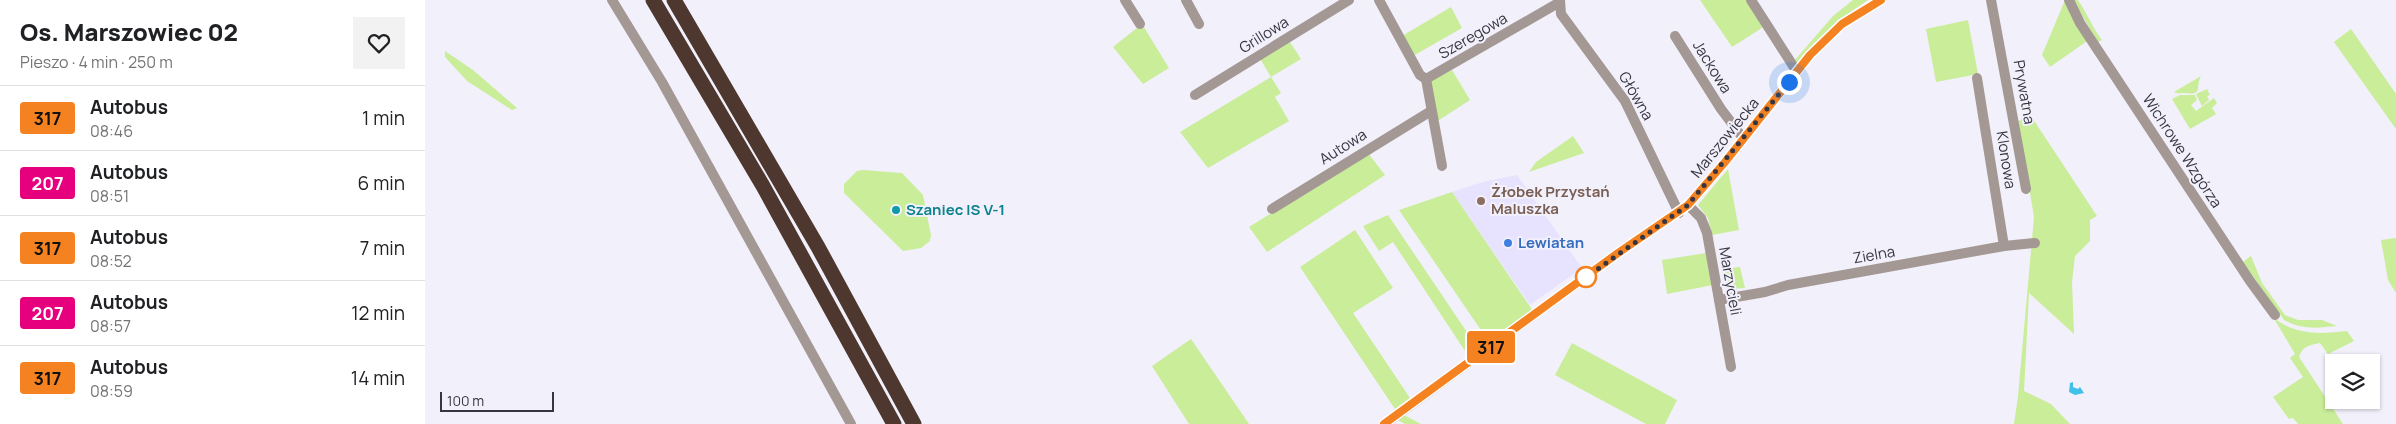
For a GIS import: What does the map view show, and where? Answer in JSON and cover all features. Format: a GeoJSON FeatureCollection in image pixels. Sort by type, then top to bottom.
{"type":"FeatureCollection","features":[{"type":"Feature","properties":{"kind":"highway"},"geometry":{"type":"LineString","coordinates":[[653,0],[763,186],[894,424]]}},
{"type":"Feature","properties":{"kind":"highway"},"geometry":{"type":"LineString","coordinates":[[674,0],[818,247],[915,424]]}},
{"type":"Feature","properties":{"kind":"street"},"geometry":{"type":"LineString","coordinates":[[612,0],[662,82],[851,424]]}},
{"type":"Feature","properties":{"kind":"street"},"geometry":{"type":"LineString","coordinates":[[1125,0],[1140,24]]}},
{"type":"Feature","properties":{"kind":"street"},"geometry":{"type":"LineString","coordinates":[[1186,0],[1199,24]]}},
{"type":"Feature","properties":{"kind":"street","name":"Grillowa"},"geometry":{"type":"LineString","coordinates":[[1195,95],[1349,0]]}},
{"type":"Feature","properties":{"kind":"street"},"geometry":{"type":"LineString","coordinates":[[1379,0],[1420,75],[1426,79],[1442,166]]}},
{"type":"Feature","properties":{"kind":"street"},"geometry":{"type":"LineString","coordinates":[[1751,0],[1797,72]]}},
{"type":"Feature","properties":{"kind":"street","name":"Marszowiecka"},"geometry":{"type":"LineString","coordinates":[[1385,424],[1679,213],[1688,205],[1810,55],[1842,24],[1881,0]]}},
{"type":"Feature","properties":{"kind":"street","name":"Prywatna"},"geometry":{"type":"LineString","coordinates":[[1991,0],[2026,189]]}},
{"type":"Feature","properties":{"kind":"street","name":"Wichrowe Wzgórza"},"geometry":{"type":"LineString","coordinates":[[2069,0],[2080,23],[2191,192],[2275,315]]}},
{"type":"Feature","properties":{"kind":"street","name":"Szeregowa"},"geometry":{"type":"LineString","coordinates":[[1426,79],[1560,1]]}},
{"type":"Feature","properties":{"kind":"street","name":"Główna"},"geometry":{"type":"LineString","coordinates":[[1560,1],[1561,14],[1625,101],[1679,213]]}},
{"type":"Feature","properties":{"kind":"street","name":"Jackowa"},"geometry":{"type":"LineString","coordinates":[[1675,36],[1721,108],[1743,138]]}},
{"type":"Feature","properties":{"kind":"street","name":"Klonowa"},"geometry":{"type":"LineString","coordinates":[[1977,78],[2004,246]]}},
{"type":"Feature","properties":{"kind":"street","name":"Autowa"},"geometry":{"type":"LineString","coordinates":[[1272,209],[1431,111]]}},
{"type":"Feature","properties":{"kind":"street","name":"Marzycieli"},"geometry":{"type":"LineString","coordinates":[[1688,205],[1701,218],[1707,233],[1731,367]]}},
{"type":"Feature","properties":{"kind":"street","name":"Zielna"},"geometry":{"type":"LineString","coordinates":[[1719,300],[1765,292],[1788,284],[2004,246],[2035,243]]}},
{"type":"Feature","properties":{"kind":"shaded area"},"geometry":{"type":"Polygon","coordinates":[[[1517,175],[1582,268],[1530,305],[1452,192],[1486,181],[1517,175]]]}},
{"type":"Feature","properties":{"kind":"green space"},"geometry":{"type":"Polygon","coordinates":[[[1700,0],[1747,0],[1765,26],[1732,47],[1700,0]]]}},
{"type":"Feature","properties":{"kind":"green space"},"geometry":{"type":"Polygon","coordinates":[[[1853,0],[1868,0],[1837,21],[1799,63],[1794,61],[1833,16],[1853,0]]]}},
{"type":"Feature","properties":{"kind":"green space"},"geometry":{"type":"Polygon","coordinates":[[[2065,0],[2090,39],[2050,67],[2042,55],[2065,0]]]}},
{"type":"Feature","properties":{"kind":"green space"},"geometry":{"type":"Polygon","coordinates":[[[2073,0],[2078,0],[2102,40],[2098,42],[2073,0]]]}},
{"type":"Feature","properties":{"kind":"green space"},"geometry":{"type":"Polygon","coordinates":[[[1451,7],[1462,28],[1413,56],[1402,36],[1451,7]]]}},
{"type":"Feature","properties":{"kind":"green space"},"geometry":{"type":"Polygon","coordinates":[[[1968,20],[1978,74],[1936,82],[1926,29],[1968,20]]]}},
{"type":"Feature","properties":{"kind":"green space"},"geometry":{"type":"Polygon","coordinates":[[[1142,24],[1169,68],[1143,84],[1113,47],[1142,24]]]}},
{"type":"Feature","properties":{"kind":"green space"},"geometry":{"type":"Polygon","coordinates":[[[2351,29],[2396,94],[2396,129],[2334,42],[2351,29]]]}},
{"type":"Feature","properties":{"kind":"green space"},"geometry":{"type":"Polygon","coordinates":[[[1288,39],[1301,59],[1271,77],[1259,57],[1288,39]]]}},
{"type":"Feature","properties":{"kind":"green space"},"geometry":{"type":"Polygon","coordinates":[[[445,51],[473,70],[517,108],[512,110],[467,81],[445,57],[445,51]]]}},
{"type":"Feature","properties":{"kind":"green space"},"geometry":{"type":"Polygon","coordinates":[[[1452,70],[1470,100],[1436,122],[1429,82],[1452,70]]]}},
{"type":"Feature","properties":{"kind":"green space"},"geometry":{"type":"Polygon","coordinates":[[[2201,76],[2197,92],[2191,94],[2174,92],[2201,76]]]}},
{"type":"Feature","properties":{"kind":"green space"},"geometry":{"type":"Polygon","coordinates":[[[1271,77],[1281,93],[1275,97],[1289,121],[1208,168],[1180,132],[1271,77]]]}},
{"type":"Feature","properties":{"kind":"green space"},"geometry":{"type":"Polygon","coordinates":[[[2207,89],[2210,95],[2207,96],[2209,100],[2202,106],[2196,94],[2207,89]]]}},
{"type":"Feature","properties":{"kind":"green space"},"geometry":{"type":"Polygon","coordinates":[[[2180,95],[2195,95],[2197,100],[2191,105],[2196,111],[2214,98],[2217,103],[2212,108],[2216,114],[2190,129],[2172,99],[2180,95]]]}},
{"type":"Feature","properties":{"kind":"green space"},"geometry":{"type":"Polygon","coordinates":[[[2031,116],[2097,216],[2090,220],[2090,241],[2075,256],[2072,282],[2074,334],[2029,293],[2024,391],[2051,404],[2070,424],[2014,424],[2034,217],[2018,121],[2031,116]]]}},
{"type":"Feature","properties":{"kind":"green space"},"geometry":{"type":"Polygon","coordinates":[[[1573,136],[1584,153],[1529,172],[1536,162],[1573,136]]]}},
{"type":"Feature","properties":{"kind":"green space"},"geometry":{"type":"Polygon","coordinates":[[[1368,153],[1385,175],[1267,252],[1249,227],[1368,153]]]}},
{"type":"Feature","properties":{"kind":"green space"},"geometry":{"type":"Polygon","coordinates":[[[1728,169],[1739,230],[1712,235],[1708,218],[1698,205],[1728,169]]]}},
{"type":"Feature","properties":{"kind":"green space"},"geometry":{"type":"Polygon","coordinates":[[[857,171],[902,173],[923,195],[931,235],[930,241],[921,248],[903,251],[844,193],[844,184],[857,171]]]}},
{"type":"Feature","properties":{"kind":"green space"},"geometry":{"type":"Polygon","coordinates":[[[1452,192],[1533,311],[1489,342],[1399,210],[1452,192]]]}},
{"type":"Feature","properties":{"kind":"green space"},"geometry":{"type":"Polygon","coordinates":[[[1388,215],[1479,350],[1469,357],[1393,242],[1379,251],[1363,226],[1388,215]]]}},
{"type":"Feature","properties":{"kind":"green space"},"geometry":{"type":"Polygon","coordinates":[[[1355,230],[1393,288],[1353,313],[1410,398],[1395,409],[1300,267],[1355,230]]]}},
{"type":"Feature","properties":{"kind":"green space"},"geometry":{"type":"Polygon","coordinates":[[[2396,238],[2396,293],[2388,280],[2381,240],[2396,238]]]}},
{"type":"Feature","properties":{"kind":"green space"},"geometry":{"type":"Polygon","coordinates":[[[1706,253],[1713,285],[1667,294],[1662,260],[1706,253]]]}},
{"type":"Feature","properties":{"kind":"green space"},"geometry":{"type":"Polygon","coordinates":[[[2251,256],[2262,283],[2285,315],[2298,320],[2322,320],[2337,326],[2303,327],[2284,320],[2243,262],[2251,256]]]}},
{"type":"Feature","properties":{"kind":"green space"},"geometry":{"type":"Polygon","coordinates":[[[1740,267],[1745,288],[1729,289],[1726,284],[1725,272],[1731,268],[1740,267]]]}},
{"type":"Feature","properties":{"kind":"green space"},"geometry":{"type":"Polygon","coordinates":[[[2273,317],[2290,328],[2299,331],[2327,333],[2347,331],[2354,341],[2328,354],[2320,343],[2313,344],[2304,348],[2299,357],[2325,397],[2325,409],[2333,409],[2343,424],[2298,424],[2293,418],[2289,419],[2273,397],[2303,377],[2290,358],[2295,354],[2273,317]]]}},
{"type":"Feature","properties":{"kind":"green space"},"geometry":{"type":"Polygon","coordinates":[[[1191,339],[1249,424],[1189,424],[1152,366],[1191,339]]]}},
{"type":"Feature","properties":{"kind":"green space"},"geometry":{"type":"Polygon","coordinates":[[[1572,343],[1677,400],[1665,424],[1646,424],[1555,375],[1572,343]]]}},
{"type":"Feature","properties":{"kind":"green space"},"geometry":{"type":"Polygon","coordinates":[[[1404,415],[1421,424],[1405,424],[1398,420],[1404,415]]]}},
{"type":"Feature","properties":{"kind":"water"},"geometry":{"type":"Polygon","coordinates":[[[2073,382],[2073,387],[2078,389],[2080,387],[2084,393],[2075,395],[2069,392],[2070,383],[2073,382]]]}},
{"type":"Feature","properties":{"kind":"bus line","name":"317"},"geometry":{"type":"LineString","coordinates":[[1384,424],[1618,253],[1679,213],[1701,192],[1810,55],[1842,24],[1881,0]]}},
{"type":"Feature","properties":{"kind":"place","name":"Żłobek Przystań Maluszka"},"geometry":{"type":"Point","coordinates":[1481,201]}},
{"type":"Feature","properties":{"kind":"place","name":"Szaniec IS V-1"},"geometry":{"type":"Point","coordinates":[896,210]}},
{"type":"Feature","properties":{"kind":"place","name":"Lewiatan"},"geometry":{"type":"Point","coordinates":[1508,243]}},
{"type":"Feature","properties":{"kind":"route"},"geometry":{"type":"LineString","coordinates":[[1586,277],[1688,205],[1701,192],[1789,82]]}}]}
